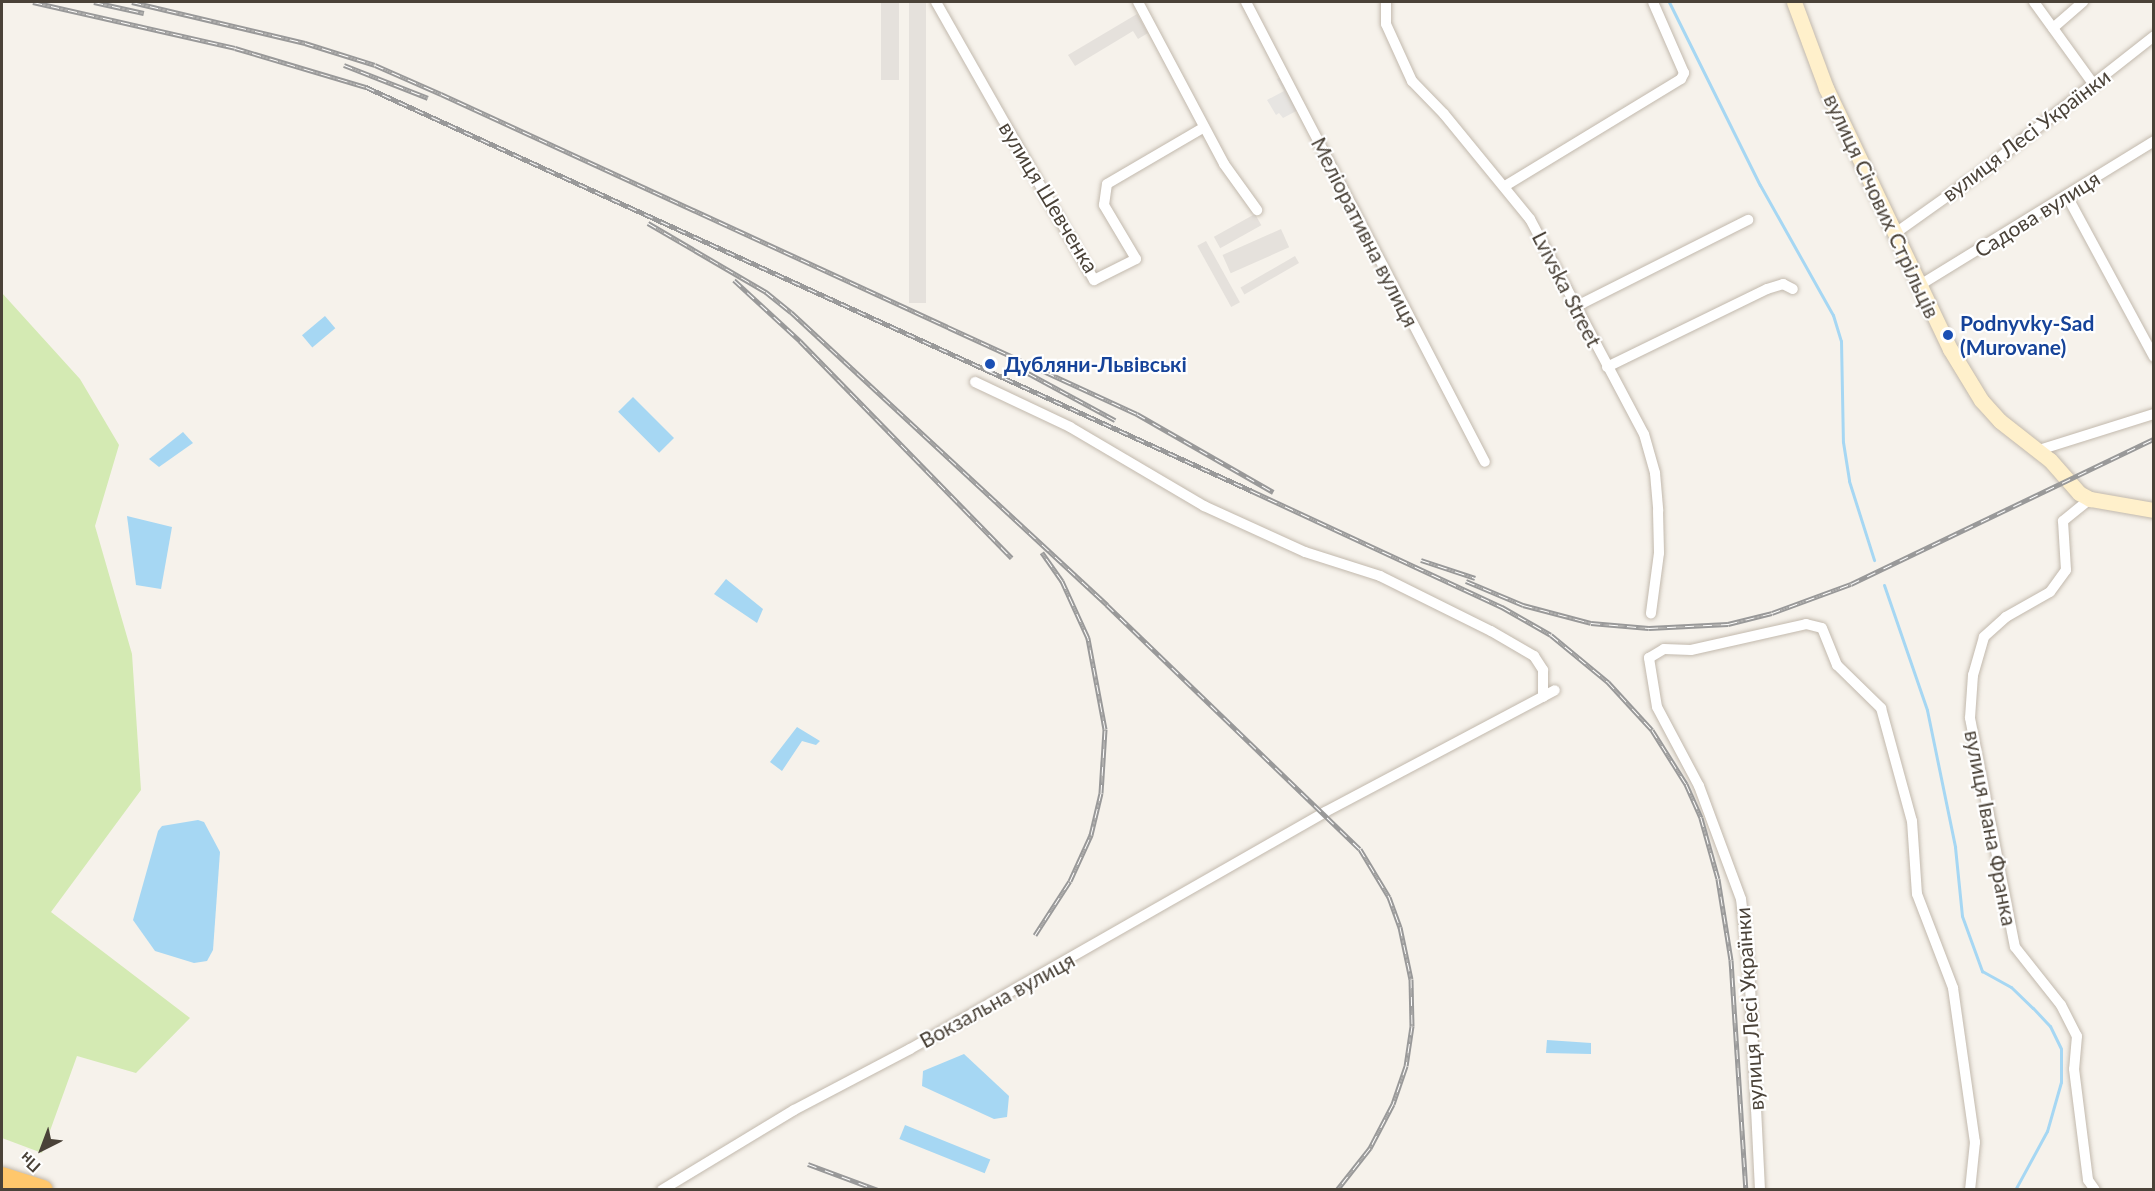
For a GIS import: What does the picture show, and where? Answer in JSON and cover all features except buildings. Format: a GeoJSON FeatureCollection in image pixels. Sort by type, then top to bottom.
{"type":"FeatureCollection","features":[{"type":"Feature","properties":{"kind":"highway"},"geometry":{"type":"LineString","coordinates":[[2,1177],[43,1190]]}},
{"type":"Feature","properties":{"kind":"street","name":"вулиця Шевченка"},"geometry":{"type":"LineString","coordinates":[[936,2],[1094,280],[1136,259],[1104,205],[1107,184],[1203,128]]}},
{"type":"Feature","properties":{"kind":"street"},"geometry":{"type":"LineString","coordinates":[[1138,2],[1203,128],[1257,210]]}},
{"type":"Feature","properties":{"kind":"street","name":"Меліоративна вулиця"},"geometry":{"type":"LineString","coordinates":[[1245,2],[1485,462]]}},
{"type":"Feature","properties":{"kind":"street","name":"Lvivska Street"},"geometry":{"type":"LineString","coordinates":[[1386,2],[1386,24],[1412,81],[1505,186],[1541,238],[1575,307],[1644,434],[1654,473],[1659,553],[1651,613]]}},
{"type":"Feature","properties":{"kind":"street"},"geometry":{"type":"LineString","coordinates":[[1505,186],[1681,79],[1684,73],[1653,2]]}},
{"type":"Feature","properties":{"kind":"street","name":"вулиця Січових Стрільців"},"geometry":{"type":"LineString","coordinates":[[1794,2],[1826,88],[1897,232],[1950,350],[1981,400],[2000,421],[2039,450],[2074,489],[2090,499]]}},
{"type":"Feature","properties":{"kind":"street"},"geometry":{"type":"LineString","coordinates":[[2034,2],[2094,85]]}},
{"type":"Feature","properties":{"kind":"street"},"geometry":{"type":"LineString","coordinates":[[2053,28],[2083,2]]}},
{"type":"Feature","properties":{"kind":"street","name":"вулиця Лесі Українки"},"geometry":{"type":"LineString","coordinates":[[1897,232],[1980,173],[2154,36]]}},
{"type":"Feature","properties":{"kind":"street","name":"Садова вулиця"},"geometry":{"type":"LineString","coordinates":[[1920,285],[2154,141]]}},
{"type":"Feature","properties":{"kind":"street"},"geometry":{"type":"LineString","coordinates":[[2067,196],[2154,357]]}},
{"type":"Feature","properties":{"kind":"street"},"geometry":{"type":"LineString","coordinates":[[1575,307],[1748,220]]}},
{"type":"Feature","properties":{"kind":"street"},"geometry":{"type":"LineString","coordinates":[[1607,367],[1767,289],[1783,284],[1793,289]]}},
{"type":"Feature","properties":{"kind":"street"},"geometry":{"type":"LineString","coordinates":[[975,382],[1070,427],[1204,506],[1305,552],[1380,576],[1491,631],[1534,656],[1543,670],[1543,697]]}},
{"type":"Feature","properties":{"kind":"street"},"geometry":{"type":"LineString","coordinates":[[2039,450],[2154,414]]}},
{"type":"Feature","properties":{"kind":"street"},"geometry":{"type":"LineString","coordinates":[[2090,499],[2154,510]]}},
{"type":"Feature","properties":{"kind":"street","name":"вулиця Івана Франка"},"geometry":{"type":"LineString","coordinates":[[2090,499],[2063,521],[2066,570],[2055,585],[1984,637],[1973,675],[1970,718],[2015,947],[2061,1005],[2078,1036],[2074,1070],[2088,1180],[2095,1190]]}},
{"type":"Feature","properties":{"kind":"street","name":"вулиця Лесі Українки"},"geometry":{"type":"LineString","coordinates":[[1760,1190],[1749,968],[1741,899],[1699,786],[1657,706],[1649,658],[1664,649],[1691,650],[1806,624],[1818,625],[1837,665],[1881,708],[1912,820],[1917,894],[1953,988],[1975,1142],[1970,1190]]}},
{"type":"Feature","properties":{"kind":"street"},"geometry":{"type":"LineString","coordinates":[[1543,697],[1555,690]]}},
{"type":"Feature","properties":{"kind":"street","name":"Вокзальна вулиця"},"geometry":{"type":"LineString","coordinates":[[662,1190],[794,1110],[960,1021],[1331,809],[1543,697]]}},
{"type":"Feature","properties":{"kind":"shaded area"},"geometry":{"type":"Polygon","coordinates":[[[881,2],[899,2],[899,80],[881,80],[881,2]]]}},
{"type":"Feature","properties":{"kind":"shaded area"},"geometry":{"type":"Polygon","coordinates":[[[909,2],[926,2],[926,303],[909,303],[909,2]]]}},
{"type":"Feature","properties":{"kind":"shaded area"},"geometry":{"type":"Polygon","coordinates":[[[1137,14],[1148,33],[1138,39],[1133,31],[1075,66],[1068,55],[1137,14]]]}},
{"type":"Feature","properties":{"kind":"shaded area"},"geometry":{"type":"Polygon","coordinates":[[[1284,74],[1302,108],[1283,118],[1279,113],[1276,115],[1267,100],[1284,91],[1277,79],[1284,74]]]}},
{"type":"Feature","properties":{"kind":"shaded area"},"geometry":{"type":"Polygon","coordinates":[[[1255,214],[1261,225],[1220,248],[1214,237],[1255,214]]]}},
{"type":"Feature","properties":{"kind":"shaded area"},"geometry":{"type":"Polygon","coordinates":[[[1281,229],[1289,247],[1231,273],[1223,255],[1281,229]]]}},
{"type":"Feature","properties":{"kind":"shaded area"},"geometry":{"type":"Polygon","coordinates":[[[1206,241],[1240,302],[1231,307],[1197,246],[1206,241]]]}},
{"type":"Feature","properties":{"kind":"shaded area"},"geometry":{"type":"Polygon","coordinates":[[[1295,256],[1299,263],[1244,294],[1240,288],[1295,256]]]}},
{"type":"Feature","properties":{"kind":"green space"},"geometry":{"type":"Polygon","coordinates":[[[2,293],[80,379],[119,445],[95,526],[132,654],[141,790],[51,912],[190,1018],[136,1073],[77,1056],[42,1153],[2,1138],[2,293]]]}},
{"type":"Feature","properties":{"kind":"water"},"geometry":{"type":"Polygon","coordinates":[[[325,316],[335,328],[312,348],[302,335],[325,316]]]}},
{"type":"Feature","properties":{"kind":"water"},"geometry":{"type":"Polygon","coordinates":[[[633,397],[674,438],[659,453],[618,412],[633,397]]]}},
{"type":"Feature","properties":{"kind":"water"},"geometry":{"type":"Polygon","coordinates":[[[183,432],[193,443],[159,467],[149,459],[183,432]]]}},
{"type":"Feature","properties":{"kind":"water"},"geometry":{"type":"Polygon","coordinates":[[[127,516],[172,527],[161,589],[136,585],[127,516]]]}},
{"type":"Feature","properties":{"kind":"water"},"geometry":{"type":"Polygon","coordinates":[[[726,579],[763,609],[757,623],[714,594],[726,579]]]}},
{"type":"Feature","properties":{"kind":"water"},"geometry":{"type":"Polygon","coordinates":[[[797,727],[820,741],[816,745],[802,741],[782,771],[770,762],[797,727]]]}},
{"type":"Feature","properties":{"kind":"water"},"geometry":{"type":"Polygon","coordinates":[[[198,820],[204,822],[220,852],[213,950],[207,961],[194,963],[155,951],[133,920],[158,831],[162,826],[198,820]]]}},
{"type":"Feature","properties":{"kind":"water"},"geometry":{"type":"Polygon","coordinates":[[[1547,1040],[1591,1043],[1591,1054],[1546,1053],[1547,1040]]]}},
{"type":"Feature","properties":{"kind":"water"},"geometry":{"type":"Polygon","coordinates":[[[964,1054],[1009,1096],[1007,1117],[994,1119],[922,1086],[923,1071],[964,1054]]]}},
{"type":"Feature","properties":{"kind":"water"},"geometry":{"type":"Polygon","coordinates":[[[905,1125],[990,1159],[985,1173],[899,1139],[905,1125]]]}},
{"type":"Feature","properties":{"kind":"waterway"},"geometry":{"type":"LineString","coordinates":[[1669,2],[1760,185],[1833,315],[1841,341],[1843,442],[1849,481],[1874,560]]}},
{"type":"Feature","properties":{"kind":"waterway"},"geometry":{"type":"LineString","coordinates":[[1884,585],[1927,710],[1955,847],[1962,916],[1982,971],[2011,987],[2033,1008],[2050,1026],[2061,1049],[2061,1082],[2047,1131],[2015,1190]]}},
{"type":"Feature","properties":{"kind":"railway"},"geometry":{"type":"LineString","coordinates":[[33,2],[235,48],[366,87],[1252,491],[1502,607],[1551,635],[1608,682],[1652,730],[1686,784],[1701,818],[1718,879],[1731,960],[1746,1190]]}},
{"type":"Feature","properties":{"kind":"railway"},"geometry":{"type":"LineString","coordinates":[[94,2],[144,13]]}},
{"type":"Feature","properties":{"kind":"railway"},"geometry":{"type":"LineString","coordinates":[[132,2],[305,43],[375,65],[1137,414],[1273,492]]}},
{"type":"Feature","properties":{"kind":"railway"},"geometry":{"type":"LineString","coordinates":[[344,65],[428,98]]}},
{"type":"Feature","properties":{"kind":"railway"},"geometry":{"type":"LineString","coordinates":[[648,223],[766,292],[791,312],[1107,605],[1360,849],[1389,897],[1400,927],[1411,979],[1412,1026],[1406,1066],[1393,1104],[1370,1148],[1337,1190]]}},
{"type":"Feature","properties":{"kind":"railway"},"geometry":{"type":"LineString","coordinates":[[734,280],[800,341],[1012,558]]}},
{"type":"Feature","properties":{"kind":"railway"},"geometry":{"type":"LineString","coordinates":[[1028,373],[1115,420]]}},
{"type":"Feature","properties":{"kind":"railway"},"geometry":{"type":"LineString","coordinates":[[1466,581],[1523,605],[1591,623],[1649,628],[1728,624],[1772,613],[1851,584],[2154,439]]}},
{"type":"Feature","properties":{"kind":"railway"},"geometry":{"type":"LineString","coordinates":[[1035,935],[1070,881],[1091,835],[1101,793],[1105,729],[1088,638],[1062,581],[1042,552]]}},
{"type":"Feature","properties":{"kind":"railway"},"geometry":{"type":"LineString","coordinates":[[1421,560],[1475,578]]}},
{"type":"Feature","properties":{"kind":"railway"},"geometry":{"type":"LineString","coordinates":[[808,1164],[878,1190]]}},
{"type":"Feature","properties":{"kind":"place","name":"Podnyvky-Sad (Murovane)"},"geometry":{"type":"Point","coordinates":[1948,335]}},
{"type":"Feature","properties":{"kind":"place","name":"Дубляни-Львівські"},"geometry":{"type":"Point","coordinates":[990,364]}}]}
